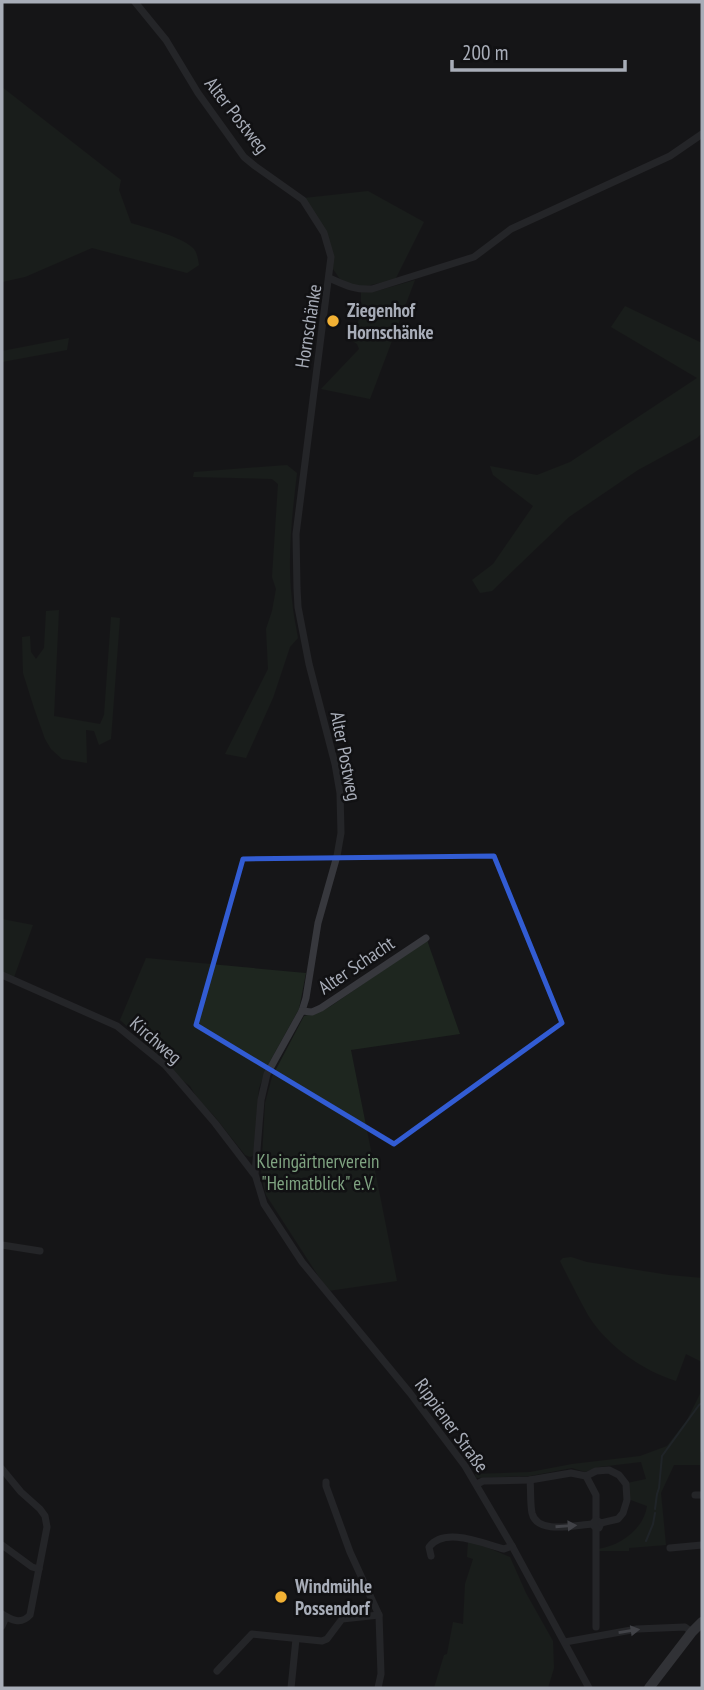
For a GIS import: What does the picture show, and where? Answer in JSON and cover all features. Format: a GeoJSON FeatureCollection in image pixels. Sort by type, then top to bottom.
{"type":"FeatureCollection","features":[{"type":"Feature","properties":{"kind":"main road"},"geometry":{"type":"LineString","coordinates":[[649,1688],[702,1622]]}},
{"type":"Feature","properties":{"kind":"street","name":"Alter Postweg"},"geometry":{"type":"LineString","coordinates":[[135,2],[166,40],[198,93],[244,157],[303,201],[316,219],[324,233],[331,257],[329,278]]}},
{"type":"Feature","properties":{"kind":"street","name":"Hornschänke"},"geometry":{"type":"LineString","coordinates":[[304,458],[329,278],[349,287],[372,289],[474,257],[512,229],[670,156],[702,134]]}},
{"type":"Feature","properties":{"kind":"street","name":"Alter Postweg"},"geometry":{"type":"LineString","coordinates":[[255,1174],[261,1100],[267,1074],[302,1011],[306,998],[318,923],[341,833],[340,793],[335,764],[298,607],[296,534],[304,458]]}},
{"type":"Feature","properties":{"kind":"street","name":"Alter Schacht"},"geometry":{"type":"LineString","coordinates":[[302,1011],[312,1012],[321,1008],[426,938]]}},
{"type":"Feature","properties":{"kind":"street","name":"Kirchweg"},"geometry":{"type":"LineString","coordinates":[[2,975],[117,1026],[164,1065],[255,1174]]}},
{"type":"Feature","properties":{"kind":"street","name":"Rippiener Straße"},"geometry":{"type":"LineString","coordinates":[[255,1174],[261,1198],[302,1262],[410,1393],[477,1485],[589,1688]]}},
{"type":"Feature","properties":{"kind":"street"},"geometry":{"type":"LineString","coordinates":[[2,1245],[40,1251]]}},
{"type":"Feature","properties":{"kind":"street"},"geometry":{"type":"LineString","coordinates":[[477,1485],[483,1481],[530,1479],[571,1473],[586,1476],[596,1471],[609,1470],[619,1475],[626,1484],[627,1500],[623,1513],[611,1522],[548,1527],[536,1522],[532,1513],[530,1479]]}},
{"type":"Feature","properties":{"kind":"street"},"geometry":{"type":"LineString","coordinates":[[2,1626],[4,1615],[20,1621],[30,1615],[47,1527],[45,1516],[3,1473]]}},
{"type":"Feature","properties":{"kind":"street"},"geometry":{"type":"LineString","coordinates":[[586,1476],[596,1495],[596,1627]]}},
{"type":"Feature","properties":{"kind":"street"},"geometry":{"type":"LineString","coordinates":[[326,1482],[351,1552],[380,1615],[381,1674],[377,1688]]}},
{"type":"Feature","properties":{"kind":"street"},"geometry":{"type":"LineString","coordinates":[[432,1556],[429,1547],[450,1537],[473,1539],[505,1549],[512,1546]]}},
{"type":"Feature","properties":{"kind":"street"},"geometry":{"type":"LineString","coordinates":[[2,1545],[39,1569]]}},
{"type":"Feature","properties":{"kind":"street"},"geometry":{"type":"LineString","coordinates":[[670,1548],[702,1545]]}},
{"type":"Feature","properties":{"kind":"street"},"geometry":{"type":"LineString","coordinates":[[217,1671],[252,1634],[322,1641],[327,1639],[342,1619],[380,1615]]}},
{"type":"Feature","properties":{"kind":"street"},"geometry":{"type":"LineString","coordinates":[[565,1642],[637,1629],[685,1628],[692,1632]]}},
{"type":"Feature","properties":{"kind":"street"},"geometry":{"type":"LineString","coordinates":[[291,1688],[296,1639]]}},
{"type":"Feature","properties":{"kind":"highlighted area"},"geometry":{"type":"Polygon","coordinates":[[[494,856],[562,1023],[394,1144],[196,1025],[243,859],[494,856]]]}},
{"type":"Feature","properties":{"kind":"green space"},"geometry":{"type":"Polygon","coordinates":[[[2,87],[121,180],[119,190],[131,223],[164,233],[189,245],[195,251],[199,265],[187,273],[92,248],[25,277],[2,282],[2,87]]]}},
{"type":"Feature","properties":{"kind":"green space"},"geometry":{"type":"Polygon","coordinates":[[[368,191],[424,222],[395,280],[356,286],[340,279],[333,269],[333,252],[304,198],[368,191]]]}},
{"type":"Feature","properties":{"kind":"green space"},"geometry":{"type":"Polygon","coordinates":[[[415,280],[370,399],[321,389],[359,349],[351,340],[361,314],[361,292],[373,292],[415,280]]]}},
{"type":"Feature","properties":{"kind":"green space"},"geometry":{"type":"Polygon","coordinates":[[[625,306],[702,343],[702,433],[638,470],[569,517],[492,591],[480,593],[472,580],[493,564],[533,506],[493,475],[490,466],[537,475],[570,462],[697,378],[611,327],[625,306]]]}},
{"type":"Feature","properties":{"kind":"green space"},"geometry":{"type":"Polygon","coordinates":[[[69,338],[67,350],[2,362],[2,351],[69,338]]]}},
{"type":"Feature","properties":{"kind":"green space"},"geometry":{"type":"Polygon","coordinates":[[[287,465],[297,473],[290,568],[292,605],[298,638],[290,647],[273,698],[246,758],[225,754],[268,669],[266,629],[276,589],[272,577],[278,484],[272,479],[193,477],[194,472],[287,465]]]}},
{"type":"Feature","properties":{"kind":"green space"},"geometry":{"type":"Polygon","coordinates":[[[59,610],[54,716],[100,724],[104,715],[111,617],[120,618],[111,739],[99,745],[94,731],[86,730],[87,763],[62,759],[51,749],[45,739],[23,673],[22,637],[30,636],[31,652],[36,659],[44,648],[46,611],[59,610]]]}},
{"type":"Feature","properties":{"kind":"green space"},"geometry":{"type":"Polygon","coordinates":[[[2,919],[33,925],[13,980],[2,974],[2,919]]]}},
{"type":"Feature","properties":{"kind":"green space","name":"Kleingärtnerverein \"Heimatblick\" e.V."},"geometry":{"type":"Polygon","coordinates":[[[427,940],[460,1034],[351,1050],[397,1281],[328,1291],[266,1195],[261,1176],[265,1103],[272,1077],[304,1016],[331,1006],[427,940]]]}},
{"type":"Feature","properties":{"kind":"green space"},"geometry":{"type":"Polygon","coordinates":[[[146,958],[306,973],[299,1009],[268,1065],[259,1088],[253,1156],[245,1155],[190,1086],[120,1020],[146,958]]]}},
{"type":"Feature","properties":{"kind":"green space"},"geometry":{"type":"Polygon","coordinates":[[[571,1257],[587,1262],[702,1278],[702,1362],[686,1354],[676,1381],[626,1356],[605,1337],[588,1315],[560,1261],[571,1257]]]}},
{"type":"Feature","properties":{"kind":"green space"},"geometry":{"type":"Polygon","coordinates":[[[701,1392],[700,1465],[674,1465],[661,1493],[666,1545],[629,1548],[629,1551],[598,1551],[630,1535],[645,1514],[647,1506],[628,1499],[627,1483],[646,1479],[641,1462],[599,1467],[585,1472],[572,1468],[530,1476],[476,1478],[475,1474],[530,1472],[640,1456],[667,1446],[687,1420],[701,1392]]]}},
{"type":"Feature","properties":{"kind":"green space"},"geometry":{"type":"Polygon","coordinates":[[[468,1542],[510,1557],[526,1593],[553,1641],[554,1668],[548,1688],[434,1688],[444,1655],[447,1654],[453,1622],[463,1624],[465,1584],[473,1559],[467,1557],[468,1542]]]}},
{"type":"Feature","properties":{"kind":"waterway"},"geometry":{"type":"LineString","coordinates":[[655,1509],[662,1456],[702,1403]]}},
{"type":"Feature","properties":{"kind":"waterway"},"geometry":{"type":"LineString","coordinates":[[646,1541],[655,1513]]}},
{"type":"Feature","properties":{"kind":"place","name":"Ziegenhof Hornschänke"},"geometry":{"type":"Point","coordinates":[333,321]}},
{"type":"Feature","properties":{"kind":"place","name":"Windmühle Possendorf"},"geometry":{"type":"Point","coordinates":[281,1597]}}]}
